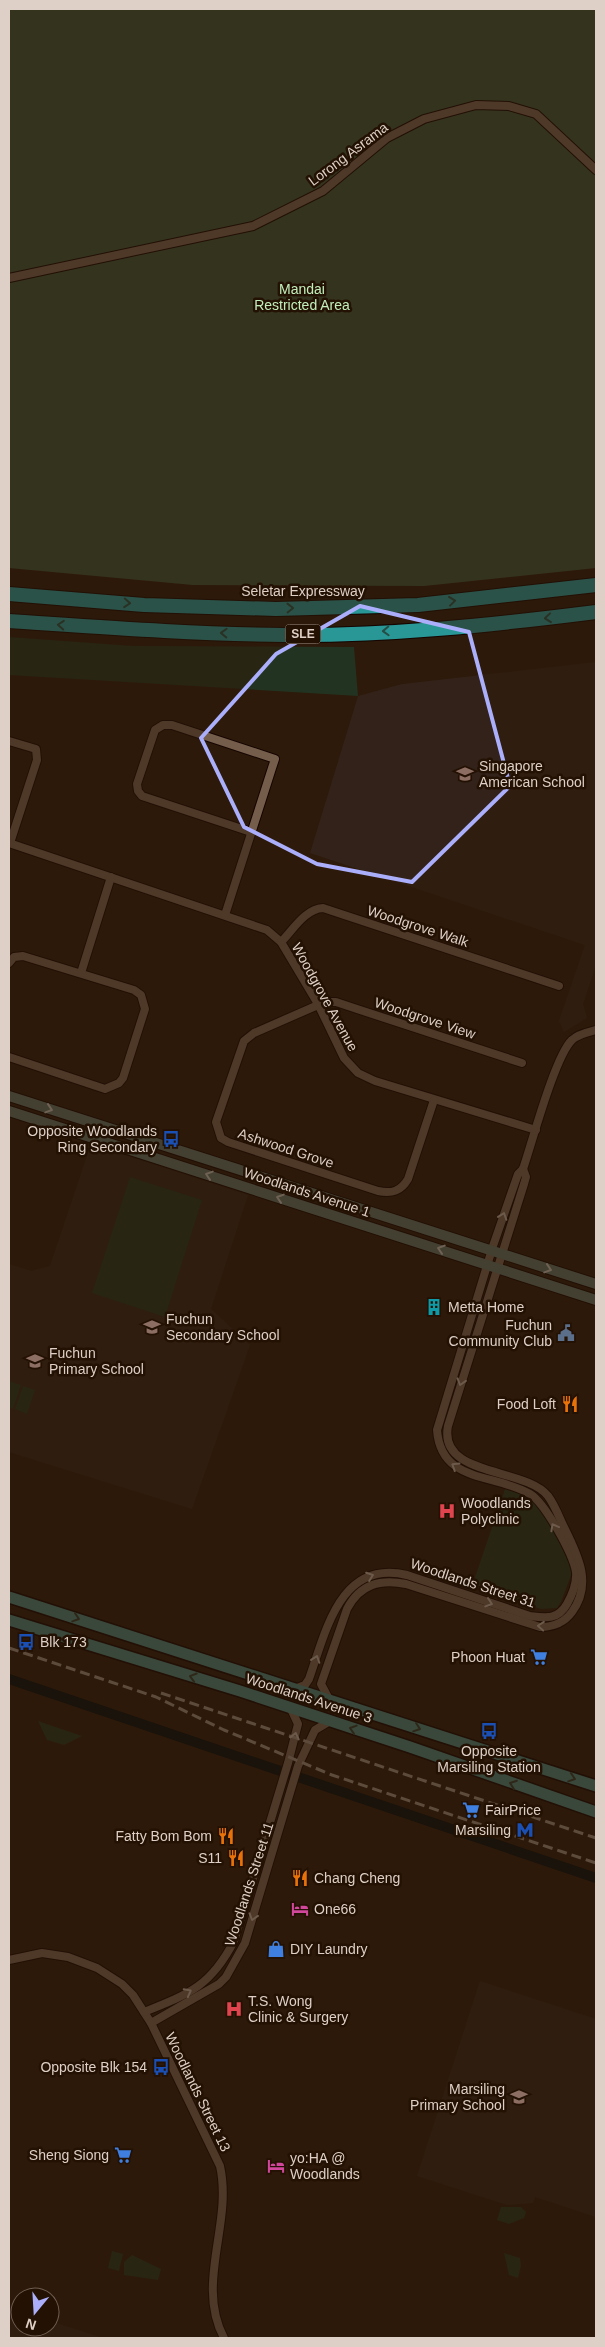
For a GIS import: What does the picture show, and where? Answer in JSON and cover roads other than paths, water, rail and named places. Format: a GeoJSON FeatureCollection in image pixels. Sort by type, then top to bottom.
{"type":"FeatureCollection","features":[{"type":"Feature","properties":{"kind":"highway","name":"Seletar Expressway"},"geometry":{"type":"LineString","coordinates":[[9,594],[144,605],[276,609],[418,605],[596,584]]}},
{"type":"Feature","properties":{"kind":"highway","name":"SLE"},"geometry":{"type":"LineString","coordinates":[[9,621],[146,630],[285,635],[418,630],[596,612]]}},
{"type":"Feature","properties":{"kind":"main road","name":"Woodlands Avenue 1"},"geometry":{"type":"LineString","coordinates":[[9,1096],[596,1284]]}},
{"type":"Feature","properties":{"kind":"main road","name":"Woodlands Avenue 1"},"geometry":{"type":"LineString","coordinates":[[9,1111],[596,1300]]}},
{"type":"Feature","properties":{"kind":"main road","name":"Woodlands Avenue 3"},"geometry":{"type":"LineString","coordinates":[[9,1597],[297,1688],[596,1786]]}},
{"type":"Feature","properties":{"kind":"main road","name":"Woodlands Avenue 3"},"geometry":{"type":"LineString","coordinates":[[9,1620],[240,1691],[596,1812]]}},
{"type":"Feature","properties":{"kind":"street","name":"Lorong Asrama"},"geometry":{"type":"LineString","coordinates":[[9,278],[253,226],[323,191],[387,138],[424,119],[476,105],[509,106],[536,114],[596,170]]}},
{"type":"Feature","properties":{"kind":"street"},"geometry":{"type":"LineString","coordinates":[[225,915],[252,832],[275,759],[172,725],[163,725],[155,730],[137,784],[138,791],[142,796],[252,832]]}},
{"type":"Feature","properties":{"kind":"street"},"geometry":{"type":"LineString","coordinates":[[9,741],[36,749],[37,760],[9,843]]}},
{"type":"Feature","properties":{"kind":"street","name":"Woodgrove Avenue"},"geometry":{"type":"LineString","coordinates":[[9,843],[267,930],[281,942],[318,1004],[349,1066],[366,1078],[536,1130]]}},
{"type":"Feature","properties":{"kind":"street"},"geometry":{"type":"LineString","coordinates":[[81,972],[111,877]]}},
{"type":"Feature","properties":{"kind":"street","name":"Woodgrove Walk"},"geometry":{"type":"LineString","coordinates":[[281,942],[309,912],[323,908],[559,986]]}},
{"type":"Feature","properties":{"kind":"street"},"geometry":{"type":"LineString","coordinates":[[9,963],[14,957],[22,956],[81,972],[134,990],[144,1002],[145,1009],[123,1078],[119,1083],[105,1089],[9,1056]]}},
{"type":"Feature","properties":{"kind":"street","name":"Woodgrove View"},"geometry":{"type":"LineString","coordinates":[[318,1004],[336,1002],[350,1006],[522,1064]]}},
{"type":"Feature","properties":{"kind":"street","name":"Ashwood Grove"},"geometry":{"type":"LineString","coordinates":[[318,1004],[254,1033],[244,1041],[216,1122],[221,1138],[228,1142],[382,1192],[393,1192],[401,1189],[408,1179],[434,1100]]}},
{"type":"Feature","properties":{"kind":"street"},"geometry":{"type":"LineString","coordinates":[[493,1266],[526,1177],[523,1169],[558,1063],[566,1047],[578,1036],[596,1030]]}},
{"type":"Feature","properties":{"kind":"street","name":"Woodlands Street 31"},"geometry":{"type":"LineString","coordinates":[[297,1688],[309,1680],[338,1602],[354,1584],[372,1575],[392,1571],[517,1612],[546,1618],[557,1616],[567,1604],[575,1586],[576,1572],[572,1560],[542,1505],[524,1491],[457,1468],[448,1461],[440,1449],[437,1430],[438,1423],[493,1266]]}},
{"type":"Feature","properties":{"kind":"street","name":"Woodlands Street 31"},"geometry":{"type":"LineString","coordinates":[[329,1699],[323,1691],[322,1684],[347,1609],[352,1598],[364,1587],[384,1582],[406,1584],[540,1627],[550,1627],[565,1620],[580,1598],[583,1581],[579,1558],[548,1496],[531,1484],[464,1460],[457,1456],[448,1445],[448,1426],[493,1266]]}},
{"type":"Feature","properties":{"kind":"street","name":"Woodlands Street 11"},"geometry":{"type":"LineString","coordinates":[[144,2012],[192,1991],[210,1978],[224,1961],[234,1941],[280,1791],[298,1724],[291,1709]]}},
{"type":"Feature","properties":{"kind":"street","name":"Woodlands Street 11"},"geometry":{"type":"LineString","coordinates":[[151,2023],[219,1984],[234,1964],[245,1943],[298,1766],[315,1730],[330,1721]]}},
{"type":"Feature","properties":{"kind":"street","name":"Woodlands Street 13"},"geometry":{"type":"LineString","coordinates":[[9,1960],[42,1953],[82,1962],[111,1976],[122,1984],[151,2023],[220,2166],[223,2182],[223,2202],[211,2287],[214,2311],[224,2338]]}},
{"type":"Feature","properties":{"kind":"waterway"},"geometry":{"type":"LineString","coordinates":[[9,1679],[596,1878]]}},
{"type":"Feature","properties":{"kind":"railway"},"geometry":{"type":"LineString","coordinates":[[9,1648],[156,1697],[224,1730],[332,1775],[596,1863]]}},
{"type":"Feature","properties":{"kind":"railway"},"geometry":{"type":"LineString","coordinates":[[161,1693],[596,1838]]}},
{"type":"Feature","properties":{"kind":"place","name":"Singapore American School"},"geometry":{"type":"Point","coordinates":[465,774]}},
{"type":"Feature","properties":{"kind":"place","name":"Opposite Woodlands Ring Secondary"},"geometry":{"type":"Point","coordinates":[171,1139]}},
{"type":"Feature","properties":{"kind":"place","name":"Metta Home"},"geometry":{"type":"Point","coordinates":[434,1307]}},
{"type":"Feature","properties":{"kind":"place","name":"Fuchun Secondary School"},"geometry":{"type":"Point","coordinates":[152,1327]}},
{"type":"Feature","properties":{"kind":"place","name":"Fuchun Community Club"},"geometry":{"type":"Point","coordinates":[566,1333]}},
{"type":"Feature","properties":{"kind":"place","name":"Fuchun Primary School"},"geometry":{"type":"Point","coordinates":[35,1361]}},
{"type":"Feature","properties":{"kind":"place","name":"Food Loft"},"geometry":{"type":"Point","coordinates":[570,1404]}},
{"type":"Feature","properties":{"kind":"place","name":"Woodlands Polyclinic"},"geometry":{"type":"Point","coordinates":[447,1511]}},
{"type":"Feature","properties":{"kind":"place","name":"Blk 173"},"geometry":{"type":"Point","coordinates":[26,1642]}},
{"type":"Feature","properties":{"kind":"place","name":"Phoon Huat"},"geometry":{"type":"Point","coordinates":[539,1657]}},
{"type":"Feature","properties":{"kind":"place","name":"Opposite Marsiling Station"},"geometry":{"type":"Point","coordinates":[489,1731]}},
{"type":"Feature","properties":{"kind":"place","name":"FairPrice"},"geometry":{"type":"Point","coordinates":[471,1810]}},
{"type":"Feature","properties":{"kind":"place","name":"Marsiling"},"geometry":{"type":"Point","coordinates":[525,1830]}},
{"type":"Feature","properties":{"kind":"place","name":"Fatty Bom Bom"},"geometry":{"type":"Point","coordinates":[226,1836]}},
{"type":"Feature","properties":{"kind":"place","name":"S11"},"geometry":{"type":"Point","coordinates":[236,1858]}},
{"type":"Feature","properties":{"kind":"place","name":"Chang Cheng"},"geometry":{"type":"Point","coordinates":[300,1878]}},
{"type":"Feature","properties":{"kind":"place","name":"One66"},"geometry":{"type":"Point","coordinates":[300,1909]}},
{"type":"Feature","properties":{"kind":"place","name":"DIY Laundry"},"geometry":{"type":"Point","coordinates":[276,1949]}},
{"type":"Feature","properties":{"kind":"place","name":"T.S. Wong Clinic & Surgery"},"geometry":{"type":"Point","coordinates":[234,2009]}},
{"type":"Feature","properties":{"kind":"place","name":"Opposite Blk 154"},"geometry":{"type":"Point","coordinates":[161,2067]}},
{"type":"Feature","properties":{"kind":"place","name":"Marsiling Primary School"},"geometry":{"type":"Point","coordinates":[519,2097]}},
{"type":"Feature","properties":{"kind":"place","name":"Sheng Siong"},"geometry":{"type":"Point","coordinates":[123,2155]}},
{"type":"Feature","properties":{"kind":"place","name":"yo:HA @ Woodlands"},"geometry":{"type":"Point","coordinates":[276,2166]}},
{"type":"Feature","properties":{"kind":"park label","name":"Mandai Restricted Area"},"geometry":{"type":"Point","coordinates":[302,298]}}]}
